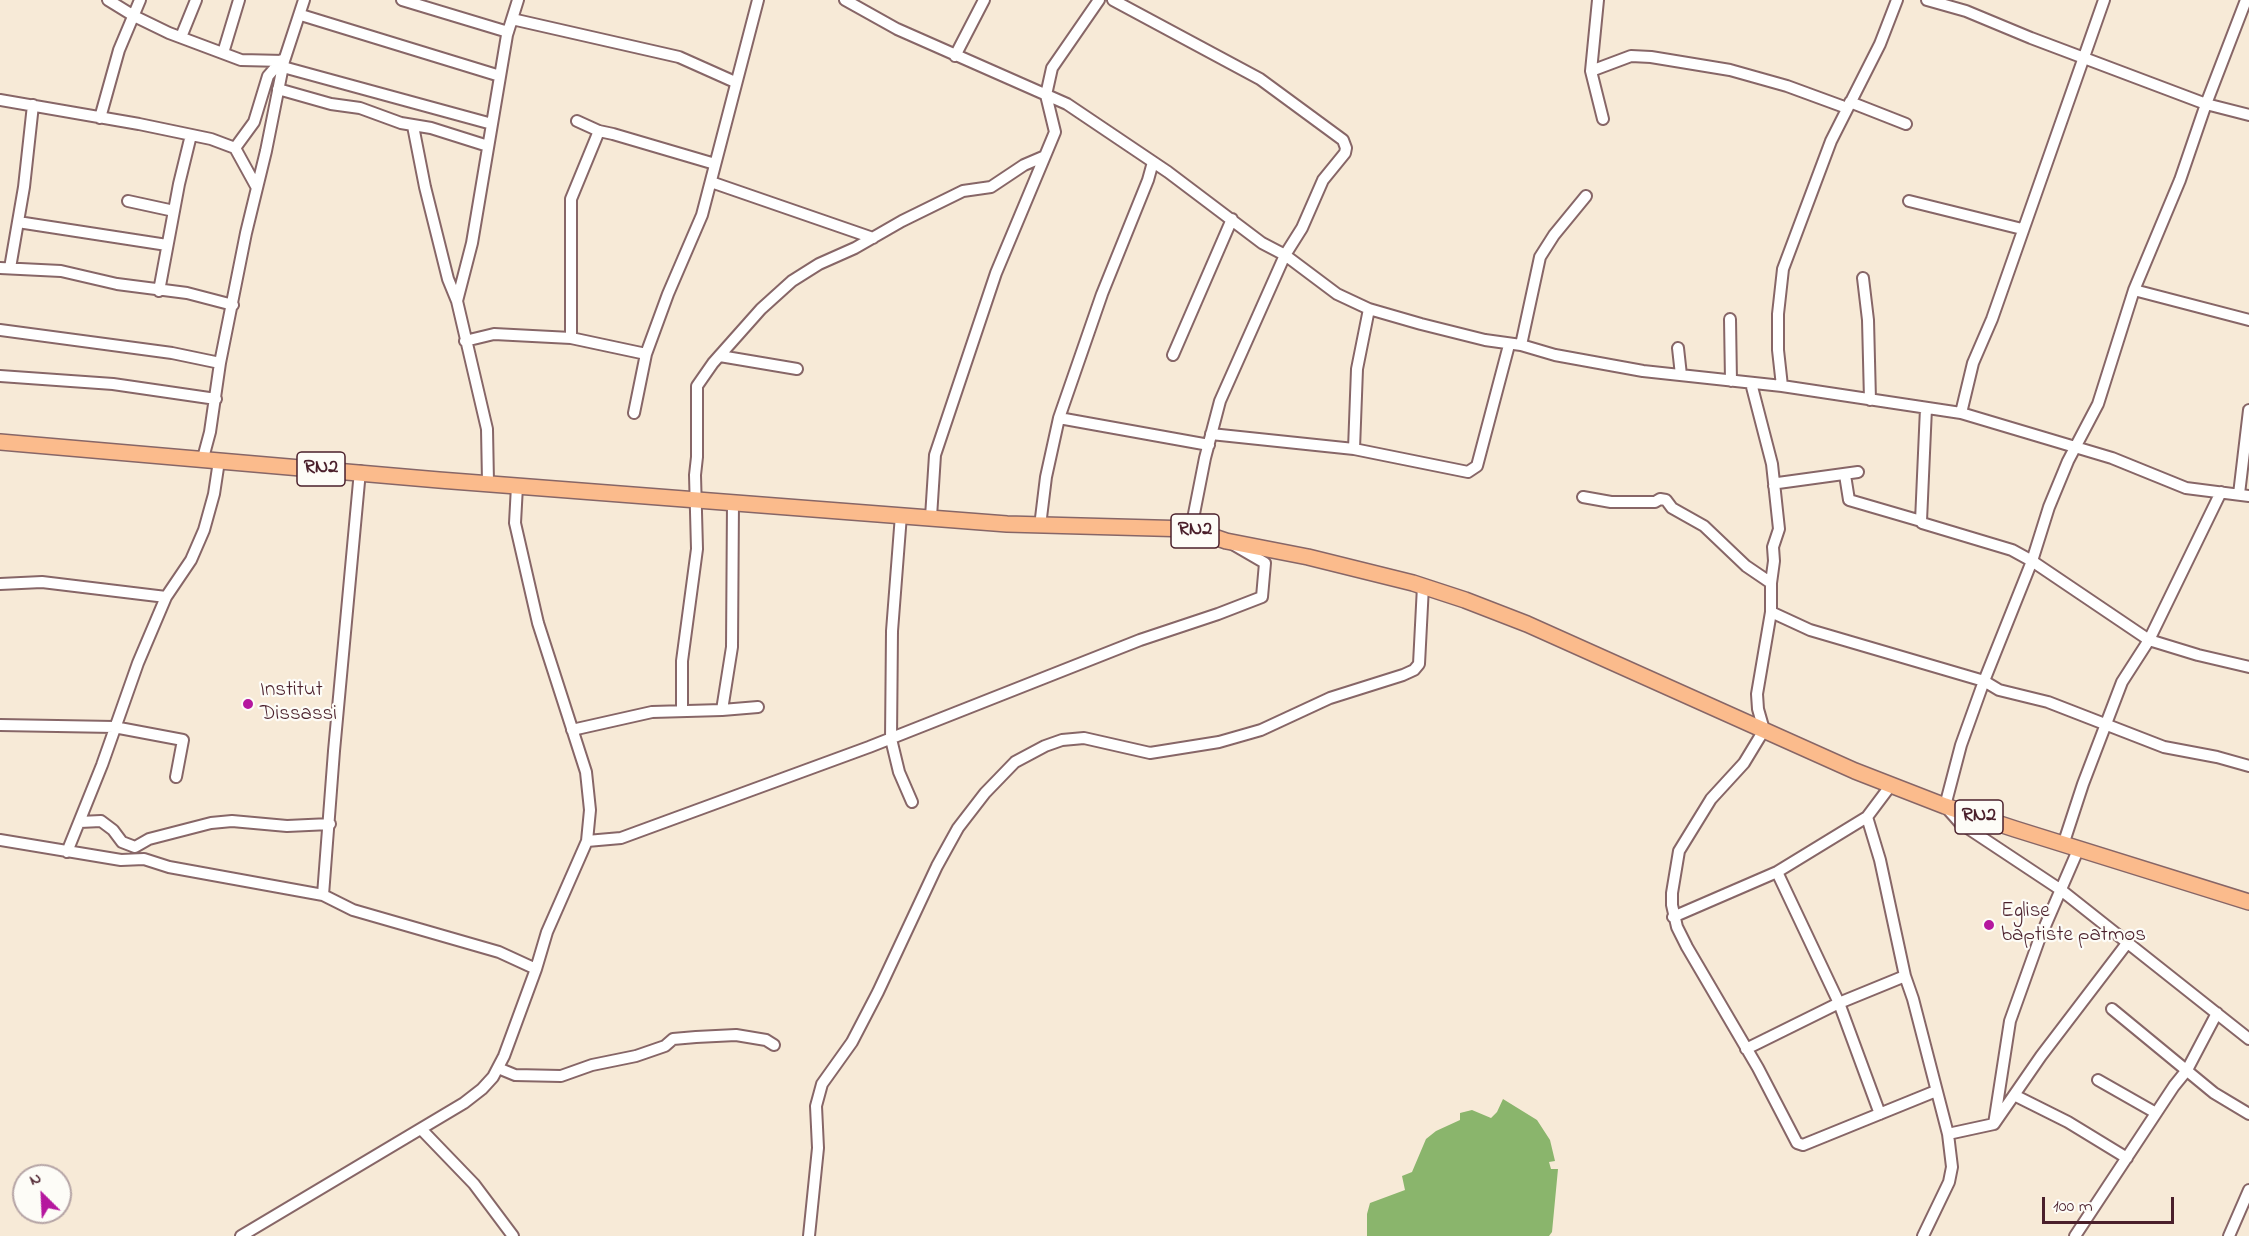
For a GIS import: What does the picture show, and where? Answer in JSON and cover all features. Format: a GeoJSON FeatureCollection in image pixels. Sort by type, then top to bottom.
{"type":"FeatureCollection","features":[{"type":"Feature","properties":{"kind":"highway","name":"RN2"},"geometry":{"type":"LineString","coordinates":[[0,442],[517,486],[1040,526],[1191,529],[1226,541],[1308,557],[1423,586],[1465,600],[1527,624],[1855,771],[1945,806],[2078,850],[2249,902]]}},
{"type":"Feature","properties":{"kind":"street"},"geometry":{"type":"LineString","coordinates":[[108,0],[134,16],[241,60],[283,63],[492,124]]}},
{"type":"Feature","properties":{"kind":"street"},"geometry":{"type":"LineString","coordinates":[[100,118],[119,50],[140,0]]}},
{"type":"Feature","properties":{"kind":"street"},"geometry":{"type":"LineString","coordinates":[[181,37],[196,0]]}},
{"type":"Feature","properties":{"kind":"street"},"geometry":{"type":"LineString","coordinates":[[223,53],[239,0]]}},
{"type":"Feature","properties":{"kind":"street"},"geometry":{"type":"LineString","coordinates":[[68,852],[138,663],[166,597],[191,560],[204,530],[214,494],[211,460],[220,363],[283,63],[301,15],[304,0]]}},
{"type":"Feature","properties":{"kind":"street"},"geometry":{"type":"LineString","coordinates":[[402,0],[508,32]]}},
{"type":"Feature","properties":{"kind":"street"},"geometry":{"type":"LineString","coordinates":[[457,301],[472,243],[508,32],[518,0]]}},
{"type":"Feature","properties":{"kind":"street"},"geometry":{"type":"LineString","coordinates":[[634,413],[646,354],[668,294],[702,214],[758,0]]}},
{"type":"Feature","properties":{"kind":"street"},"geometry":{"type":"LineString","coordinates":[[845,0],[897,29],[1067,104],[1153,162],[1262,243],[1285,255],[1337,294],[1369,309],[1421,324],[1509,345],[1521,345],[1555,355],[1681,375],[1782,386],[1961,413],[1996,422],[2075,449],[2112,458],[2186,488],[2244,495],[2249,410]]}},
{"type":"Feature","properties":{"kind":"street"},"geometry":{"type":"LineString","coordinates":[[955,56],[984,0]]}},
{"type":"Feature","properties":{"kind":"street"},"geometry":{"type":"LineString","coordinates":[[931,517],[935,455],[996,273],[1055,132],[1046,95],[1052,68],[1099,0]]}},
{"type":"Feature","properties":{"kind":"street"},"geometry":{"type":"LineString","coordinates":[[1113,0],[1260,79],[1343,141],[1346,148],[1345,153],[1323,180],[1302,228],[1285,255],[1220,401],[1191,529]]}},
{"type":"Feature","properties":{"kind":"street"},"geometry":{"type":"LineString","coordinates":[[1598,0],[1591,71],[1603,119]]}},
{"type":"Feature","properties":{"kind":"street"},"geometry":{"type":"LineString","coordinates":[[1782,386],[1778,323],[1783,269],[1822,162],[1880,44],[1897,0]]}},
{"type":"Feature","properties":{"kind":"street"},"geometry":{"type":"LineString","coordinates":[[1927,0],[1966,12],[2206,104],[2249,115]]}},
{"type":"Feature","properties":{"kind":"street"},"geometry":{"type":"LineString","coordinates":[[1961,413],[1973,363],[1992,319],[2104,0]]}},
{"type":"Feature","properties":{"kind":"street"},"geometry":{"type":"LineString","coordinates":[[2246,0],[2180,180],[2134,291],[2098,404],[2049,507],[2032,561],[1984,681],[1962,745],[1945,806],[1960,823],[2061,890],[2249,1039]]}},
{"type":"Feature","properties":{"kind":"street"},"geometry":{"type":"LineString","coordinates":[[301,15],[500,76]]}},
{"type":"Feature","properties":{"kind":"street"},"geometry":{"type":"LineString","coordinates":[[512,20],[680,57],[735,82]]}},
{"type":"Feature","properties":{"kind":"street"},"geometry":{"type":"LineString","coordinates":[[1591,71],[1630,56],[1651,57],[1730,70],[1906,124]]}},
{"type":"Feature","properties":{"kind":"street"},"geometry":{"type":"LineString","coordinates":[[235,148],[254,122],[268,76],[283,63]]}},
{"type":"Feature","properties":{"kind":"street"},"geometry":{"type":"LineString","coordinates":[[278,89],[331,104],[360,108],[414,126],[439,130],[488,147]]}},
{"type":"Feature","properties":{"kind":"street"},"geometry":{"type":"LineString","coordinates":[[0,100],[191,135],[235,148],[257,188]]}},
{"type":"Feature","properties":{"kind":"street"},"geometry":{"type":"LineString","coordinates":[[33,105],[18,222],[5,268],[61,271],[117,284],[188,293],[232,305]]}},
{"type":"Feature","properties":{"kind":"street"},"geometry":{"type":"LineString","coordinates":[[577,121],[599,131],[715,164]]}},
{"type":"Feature","properties":{"kind":"street"},"geometry":{"type":"LineString","coordinates":[[414,126],[425,187],[448,279],[457,301],[487,429],[488,482]]}},
{"type":"Feature","properties":{"kind":"street"},"geometry":{"type":"LineString","coordinates":[[571,338],[571,199],[599,131]]}},
{"type":"Feature","properties":{"kind":"street"},"geometry":{"type":"LineString","coordinates":[[159,291],[191,135]]}},
{"type":"Feature","properties":{"kind":"street"},"geometry":{"type":"LineString","coordinates":[[682,711],[682,661],[698,549],[695,499],[697,386],[761,309],[792,281],[819,264],[963,191],[991,187],[1024,165],[1045,156]]}},
{"type":"Feature","properties":{"kind":"street"},"geometry":{"type":"LineString","coordinates":[[1040,526],[1046,477],[1059,418],[1102,294],[1148,180],[1153,162]]}},
{"type":"Feature","properties":{"kind":"street"},"geometry":{"type":"LineString","coordinates":[[711,182],[873,238]]}},
{"type":"Feature","properties":{"kind":"street"},"geometry":{"type":"LineString","coordinates":[[1521,345],[1540,257],[1549,241],[1586,196]]}},
{"type":"Feature","properties":{"kind":"street"},"geometry":{"type":"LineString","coordinates":[[128,201],[174,211]]}},
{"type":"Feature","properties":{"kind":"street"},"geometry":{"type":"LineString","coordinates":[[1909,201],[2022,229]]}},
{"type":"Feature","properties":{"kind":"street"},"geometry":{"type":"LineString","coordinates":[[1173,355],[1232,219]]}},
{"type":"Feature","properties":{"kind":"street"},"geometry":{"type":"LineString","coordinates":[[18,222],[167,245]]}},
{"type":"Feature","properties":{"kind":"street"},"geometry":{"type":"LineString","coordinates":[[1863,278],[1868,320],[1870,400]]}},
{"type":"Feature","properties":{"kind":"street"},"geometry":{"type":"LineString","coordinates":[[2134,291],[2249,320]]}},
{"type":"Feature","properties":{"kind":"street"},"geometry":{"type":"LineString","coordinates":[[1354,449],[1357,369],[1369,309]]}},
{"type":"Feature","properties":{"kind":"street"},"geometry":{"type":"LineString","coordinates":[[1730,319],[1731,381]]}},
{"type":"Feature","properties":{"kind":"street"},"geometry":{"type":"LineString","coordinates":[[0,330],[160,351],[220,363]]}},
{"type":"Feature","properties":{"kind":"street"},"geometry":{"type":"LineString","coordinates":[[465,341],[494,334],[571,338],[646,354]]}},
{"type":"Feature","properties":{"kind":"street"},"geometry":{"type":"LineString","coordinates":[[1059,418],[1210,440],[1354,449],[1468,472],[1477,466],[1509,345]]}},
{"type":"Feature","properties":{"kind":"street"},"geometry":{"type":"LineString","coordinates":[[1678,348],[1681,375]]}},
{"type":"Feature","properties":{"kind":"street"},"geometry":{"type":"LineString","coordinates":[[720,356],[797,369]]}},
{"type":"Feature","properties":{"kind":"street"},"geometry":{"type":"LineString","coordinates":[[0,376],[113,384],[216,399]]}},
{"type":"Feature","properties":{"kind":"street"},"geometry":{"type":"LineString","coordinates":[[1751,383],[1772,464],[1779,530],[1773,547],[1771,612],[1757,694],[1764,730],[1744,763],[1711,799],[1679,851],[1672,893],[1673,917],[1687,947],[1800,1145],[1936,1091]]}},
{"type":"Feature","properties":{"kind":"street"},"geometry":{"type":"LineString","coordinates":[[1921,521],[1926,408]]}},
{"type":"Feature","properties":{"kind":"street"},"geometry":{"type":"LineString","coordinates":[[323,895],[360,471]]}},
{"type":"Feature","properties":{"kind":"street"},"geometry":{"type":"LineString","coordinates":[[1774,486],[1778,483],[1858,472]]}},
{"type":"Feature","properties":{"kind":"street"},"geometry":{"type":"LineString","coordinates":[[1845,475],[1849,500],[2006,547],[2032,561],[2149,640],[2249,667]]}},
{"type":"Feature","properties":{"kind":"street"},"geometry":{"type":"LineString","coordinates":[[241,1236],[473,1097],[493,1077],[504,1056],[547,932],[587,841],[590,818],[586,772],[538,622],[515,523],[517,486]]}},
{"type":"Feature","properties":{"kind":"street"},"geometry":{"type":"LineString","coordinates":[[2063,845],[2083,784],[2122,682],[2149,640],[2221,492]]}},
{"type":"Feature","properties":{"kind":"street"},"geometry":{"type":"LineString","coordinates":[[1583,496],[1611,502],[1666,500],[1672,508],[1704,526],[1746,566],[1772,583]]}},
{"type":"Feature","properties":{"kind":"street"},"geometry":{"type":"LineString","coordinates":[[722,710],[732,647],[734,501]]}},
{"type":"Feature","properties":{"kind":"street"},"geometry":{"type":"LineString","coordinates":[[902,514],[892,631],[891,739],[899,772],[912,802]]}},
{"type":"Feature","properties":{"kind":"street"},"geometry":{"type":"LineString","coordinates":[[587,841],[621,838],[891,739],[1140,640],[1262,597],[1264,563],[1226,541]]}},
{"type":"Feature","properties":{"kind":"street"},"geometry":{"type":"LineString","coordinates":[[0,584],[42,582],[166,597]]}},
{"type":"Feature","properties":{"kind":"street"},"geometry":{"type":"LineString","coordinates":[[809,1236],[818,1148],[816,1106],[822,1084],[852,1042],[932,876],[958,828],[985,793],[1016,762],[1045,746],[1062,740],[1084,738],[1150,753],[1220,742],[1261,730],[1330,698],[1386,682],[1414,670],[1419,664],[1423,586]]}},
{"type":"Feature","properties":{"kind":"street"},"geometry":{"type":"LineString","coordinates":[[1771,612],[1810,630],[1984,681],[1999,690],[2048,702],[2164,747],[2217,757],[2249,766]]}},
{"type":"Feature","properties":{"kind":"street"},"geometry":{"type":"LineString","coordinates":[[572,730],[652,712],[758,707]]}},
{"type":"Feature","properties":{"kind":"street"},"geometry":{"type":"LineString","coordinates":[[0,725],[114,727],[183,740],[176,777]]}},
{"type":"Feature","properties":{"kind":"street"},"geometry":{"type":"LineString","coordinates":[[1673,917],[1777,872],[1867,817],[1891,785]]}},
{"type":"Feature","properties":{"kind":"street"},"geometry":{"type":"LineString","coordinates":[[1867,817],[1881,860],[1905,976],[1948,1134],[1952,1167],[1949,1182],[1924,1236]]}},
{"type":"Feature","properties":{"kind":"street"},"geometry":{"type":"LineString","coordinates":[[80,822],[101,821],[113,830],[122,842],[135,847],[149,839],[211,823],[232,821],[287,826],[330,824]]}},
{"type":"Feature","properties":{"kind":"street"},"geometry":{"type":"LineString","coordinates":[[0,840],[121,860],[144,859],[169,867],[323,895],[353,910],[499,952],[536,969]]}},
{"type":"Feature","properties":{"kind":"street"},"geometry":{"type":"LineString","coordinates":[[1995,1124],[2010,1021],[2021,986],[2078,850]]}},
{"type":"Feature","properties":{"kind":"street"},"geometry":{"type":"LineString","coordinates":[[1777,872],[1839,1003],[1880,1114]]}},
{"type":"Feature","properties":{"kind":"street"},"geometry":{"type":"LineString","coordinates":[[1948,1134],[1995,1124],[2041,1056],[2128,942]]}},
{"type":"Feature","properties":{"kind":"street"},"geometry":{"type":"LineString","coordinates":[[1746,1049],[1839,1003],[1905,976]]}},
{"type":"Feature","properties":{"kind":"street"},"geometry":{"type":"LineString","coordinates":[[2112,1009],[2214,1093],[2249,1114]]}},
{"type":"Feature","properties":{"kind":"street"},"geometry":{"type":"LineString","coordinates":[[2075,1236],[2187,1070],[2217,1013]]}},
{"type":"Feature","properties":{"kind":"street"},"geometry":{"type":"LineString","coordinates":[[498,1068],[514,1075],[561,1077],[592,1065],[636,1056],[665,1046],[673,1039],[696,1037],[736,1035],[766,1040],[774,1045]]}},
{"type":"Feature","properties":{"kind":"street"},"geometry":{"type":"LineString","coordinates":[[2098,1080],[2156,1113]]}},
{"type":"Feature","properties":{"kind":"street"},"geometry":{"type":"LineString","coordinates":[[2014,1095],[2068,1122],[2127,1158]]}},
{"type":"Feature","properties":{"kind":"street"},"geometry":{"type":"LineString","coordinates":[[421,1129],[474,1184],[513,1236]]}},
{"type":"Feature","properties":{"kind":"street"},"geometry":{"type":"LineString","coordinates":[[2229,1236],[2249,1191]]}},
{"type":"Feature","properties":{"kind":"green space"},"geometry":{"type":"Polygon","coordinates":[[[1503,1099],[1537,1120],[1550,1140],[1555,1161],[1549,1162],[1551,1169],[1558,1169],[1552,1232],[1549,1236],[1367,1236],[1367,1214],[1370,1203],[1405,1190],[1402,1176],[1412,1172],[1426,1139],[1436,1131],[1460,1120],[1460,1113],[1472,1110],[1491,1118],[1497,1112],[1503,1099]]]}},
{"type":"Feature","properties":{"kind":"place","name":"Institut Dissassi"},"geometry":{"type":"Point","coordinates":[248,704]}},
{"type":"Feature","properties":{"kind":"place","name":"Eglise baptiste patmos"},"geometry":{"type":"Point","coordinates":[1989,925]}}]}
